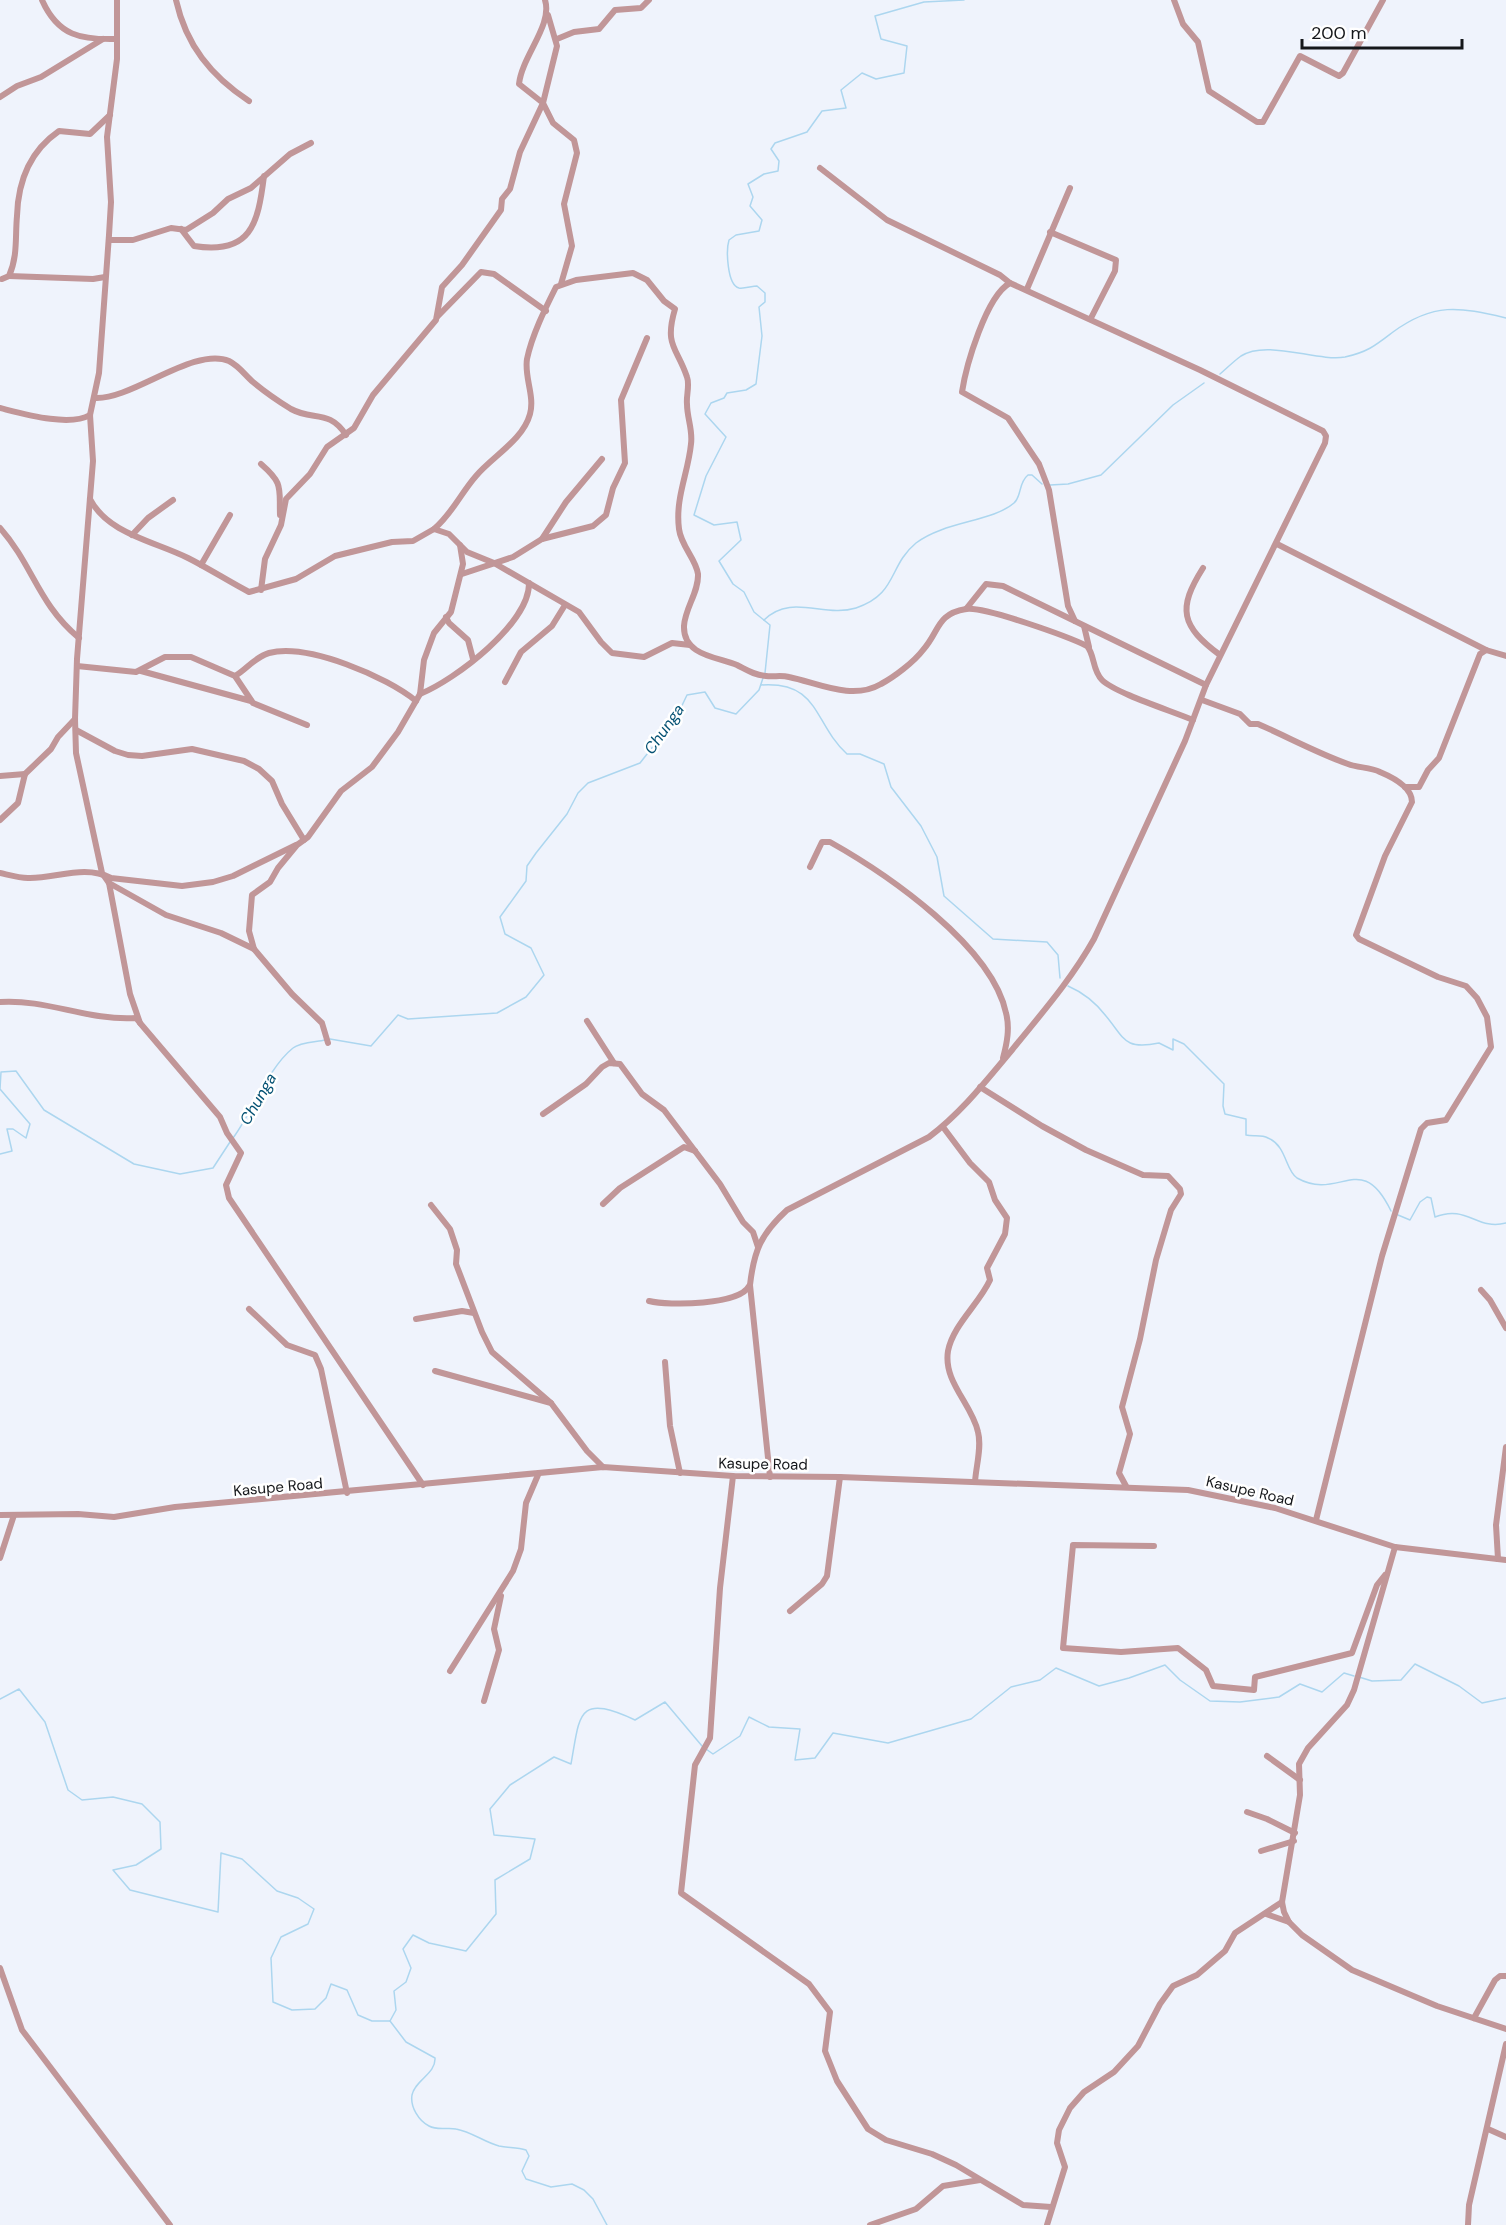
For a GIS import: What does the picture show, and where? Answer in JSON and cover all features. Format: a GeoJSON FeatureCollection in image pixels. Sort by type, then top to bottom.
{"type":"FeatureCollection","features":[{"type":"Feature","properties":{"kind":"street"},"geometry":{"type":"LineString","coordinates":[[42,0],[47,11],[63,29],[87,39],[117,39]]}},
{"type":"Feature","properties":{"kind":"street"},"geometry":{"type":"LineString","coordinates":[[117,0],[117,39],[107,137],[111,202],[109,240],[95,398],[90,415],[93,461],[77,666],[76,753],[102,873],[109,882],[166,915],[221,933],[254,949],[322,1023],[328,1039]]}},
{"type":"Feature","properties":{"kind":"street"},"geometry":{"type":"LineString","coordinates":[[176,0],[184,28],[201,60],[249,101]]}},
{"type":"Feature","properties":{"kind":"street"},"geometry":{"type":"LineString","coordinates":[[436,318],[442,287],[462,265],[501,210],[502,199],[510,189],[520,152],[543,104],[555,62],[557,39],[545,0]]}},
{"type":"Feature","properties":{"kind":"street"},"geometry":{"type":"LineString","coordinates":[[557,39],[574,32],[594,32],[599,29],[610,12],[621,8],[641,8],[649,0]]}},
{"type":"Feature","properties":{"kind":"street"},"geometry":{"type":"LineString","coordinates":[[1174,0],[1183,24],[1198,42],[1209,91],[1257,122],[1263,122],[1300,56],[1339,76],[1343,73],[1383,0]]}},
{"type":"Feature","properties":{"kind":"street"},"geometry":{"type":"LineString","coordinates":[[90,498],[97,512],[132,535],[201,565],[249,592],[296,579],[335,556],[392,542],[413,541],[434,529],[452,510],[477,474],[500,455],[528,420],[531,407],[527,361],[546,311],[561,284],[572,246],[564,208],[578,153],[574,140],[553,123],[543,104],[519,84],[523,67],[548,15]]}},
{"type":"Feature","properties":{"kind":"street"},"geometry":{"type":"LineString","coordinates":[[0,97],[17,86],[41,77],[103,39]]}},
{"type":"Feature","properties":{"kind":"street"},"geometry":{"type":"LineString","coordinates":[[9,276],[15,257],[19,198],[27,166],[37,148],[59,131],[90,134],[110,115]]}},
{"type":"Feature","properties":{"kind":"street"},"geometry":{"type":"LineString","coordinates":[[109,240],[133,240],[171,228],[189,228],[213,213],[228,199],[250,188],[290,154],[311,143]]}},
{"type":"Feature","properties":{"kind":"street"},"geometry":{"type":"LineString","coordinates":[[770,1478],[750,1285],[753,1260],[768,1227],[788,1210],[929,1137],[943,1127],[1002,1062],[1064,987],[1094,939],[1202,700],[1206,685],[1277,544],[1326,436],[1323,432],[1200,370],[1027,289],[1010,284],[1000,275],[887,220],[820,168]]}},
{"type":"Feature","properties":{"kind":"street"},"geometry":{"type":"LineString","coordinates":[[181,229],[194,246],[233,246],[244,238],[254,224],[264,176]]}},
{"type":"Feature","properties":{"kind":"street"},"geometry":{"type":"LineString","coordinates":[[1027,289],[1070,188]]}},
{"type":"Feature","properties":{"kind":"street"},"geometry":{"type":"LineString","coordinates":[[1050,232],[1116,260],[1115,271],[1091,318]]}},
{"type":"Feature","properties":{"kind":"street"},"geometry":{"type":"LineString","coordinates":[[261,590],[265,558],[281,525],[286,499],[310,474],[327,447],[354,428],[387,376],[436,318],[481,272],[494,274],[546,311]]}},
{"type":"Feature","properties":{"kind":"street"},"geometry":{"type":"LineString","coordinates":[[561,284],[633,273],[647,280],[664,301],[675,309],[670,331],[676,357],[688,378],[687,412],[692,434],[677,506],[683,545],[696,565],[698,577],[685,611],[684,629],[690,645]]}},
{"type":"Feature","properties":{"kind":"street"},"geometry":{"type":"LineString","coordinates":[[2,279],[9,276],[93,279],[105,277]]}},
{"type":"Feature","properties":{"kind":"street"},"geometry":{"type":"LineString","coordinates":[[1010,284],[1004,287],[990,307],[962,390],[1008,418],[1039,464],[1049,490],[1068,606],[1075,621]]}},
{"type":"Feature","properties":{"kind":"street"},"geometry":{"type":"LineString","coordinates":[[462,574],[519,554],[542,539],[593,526],[606,515],[613,488],[625,463],[621,400],[647,338]]}},
{"type":"Feature","properties":{"kind":"street"},"geometry":{"type":"LineString","coordinates":[[95,398],[115,396],[189,364],[217,358],[238,367],[253,382],[294,411],[336,422],[346,435]]}},
{"type":"Feature","properties":{"kind":"street"},"geometry":{"type":"LineString","coordinates":[[0,408],[21,414],[77,421],[90,415]]}},
{"type":"Feature","properties":{"kind":"street"},"geometry":{"type":"LineString","coordinates":[[542,539],[566,502],[602,459]]}},
{"type":"Feature","properties":{"kind":"street"},"geometry":{"type":"LineString","coordinates":[[261,464],[279,481],[281,525]]}},
{"type":"Feature","properties":{"kind":"street"},"geometry":{"type":"LineString","coordinates":[[132,535],[148,518],[173,500]]}},
{"type":"Feature","properties":{"kind":"street"},"geometry":{"type":"LineString","coordinates":[[201,565],[230,515]]}},
{"type":"Feature","properties":{"kind":"street"},"geometry":{"type":"LineString","coordinates":[[0,528],[23,559],[49,609],[79,638]]}},
{"type":"Feature","properties":{"kind":"street"},"geometry":{"type":"LineString","coordinates":[[434,529],[449,534],[467,552],[494,563],[579,612],[601,642],[612,652],[644,657],[672,643],[690,645],[701,653],[720,662],[737,665],[748,673],[787,676],[836,690],[862,690],[881,684],[923,651],[941,619],[966,609],[984,586],[993,584],[1031,598],[1206,685]]}},
{"type":"Feature","properties":{"kind":"street"},"geometry":{"type":"LineString","coordinates":[[1277,544],[1486,650],[1506,656]]}},
{"type":"Feature","properties":{"kind":"street"},"geometry":{"type":"LineString","coordinates":[[0,873],[29,878],[59,873],[102,873],[111,878],[182,886],[213,882],[233,876],[297,845],[304,840],[341,791],[372,768],[420,694],[426,652],[434,633],[451,612],[462,574],[460,545]]}},
{"type":"Feature","properties":{"kind":"street"},"geometry":{"type":"LineString","coordinates":[[1203,568],[1191,586],[1187,601],[1187,620],[1197,636],[1220,655]]}},
{"type":"Feature","properties":{"kind":"street"},"geometry":{"type":"LineString","coordinates":[[420,694],[452,677],[516,620],[529,596],[529,583]]}},
{"type":"Feature","properties":{"kind":"street"},"geometry":{"type":"LineString","coordinates":[[505,682],[521,652],[552,626],[565,605]]}},
{"type":"Feature","properties":{"kind":"street"},"geometry":{"type":"LineString","coordinates":[[966,609],[1028,623],[1072,638],[1089,647]]}},
{"type":"Feature","properties":{"kind":"street"},"geometry":{"type":"LineString","coordinates":[[446,617],[449,623],[468,640],[473,659]]}},
{"type":"Feature","properties":{"kind":"street"},"geometry":{"type":"LineString","coordinates":[[1084,626],[1097,674],[1102,681],[1124,693],[1193,720]]}},
{"type":"Feature","properties":{"kind":"street"},"geometry":{"type":"LineString","coordinates":[[1202,700],[1240,714],[1250,724],[1258,724],[1350,765],[1380,772],[1410,789],[1419,787],[1428,770],[1439,758],[1465,687],[1480,654],[1486,650]]}},
{"type":"Feature","properties":{"kind":"street"},"geometry":{"type":"LineString","coordinates":[[235,676],[266,654],[290,652],[312,654],[340,661],[374,674],[383,682],[402,690],[416,701]]}},
{"type":"Feature","properties":{"kind":"street"},"geometry":{"type":"LineString","coordinates":[[140,670],[165,657],[185,656],[200,660],[235,676],[251,701]]}},
{"type":"Feature","properties":{"kind":"street"},"geometry":{"type":"LineString","coordinates":[[77,666],[140,670],[251,701],[308,725]]}},
{"type":"Feature","properties":{"kind":"street"},"geometry":{"type":"LineString","coordinates":[[0,820],[18,803],[25,774],[75,719]]}},
{"type":"Feature","properties":{"kind":"street"},"geometry":{"type":"LineString","coordinates":[[76,730],[128,755],[142,756],[192,749],[251,765],[272,781],[282,804],[304,840]]}},
{"type":"Feature","properties":{"kind":"street"},"geometry":{"type":"LineString","coordinates":[[0,776],[25,774]]}},
{"type":"Feature","properties":{"kind":"street"},"geometry":{"type":"LineString","coordinates":[[1316,1520],[1382,1256],[1421,1129],[1427,1123],[1446,1120],[1491,1044],[1487,1017],[1470,990],[1359,939],[1356,934],[1385,856],[1410,809],[1412,797],[1405,787]]}},
{"type":"Feature","properties":{"kind":"street"},"geometry":{"type":"LineString","coordinates":[[810,867],[822,842],[830,842],[886,876],[971,950],[995,987],[1006,1011],[1007,1044],[1002,1062]]}},
{"type":"Feature","properties":{"kind":"street"},"geometry":{"type":"LineString","coordinates":[[254,949],[249,931],[252,895],[270,882],[297,845]]}},
{"type":"Feature","properties":{"kind":"street"},"geometry":{"type":"LineString","coordinates":[[109,882],[130,994],[140,1023]]}},
{"type":"Feature","properties":{"kind":"street"},"geometry":{"type":"LineString","coordinates":[[0,1002],[31,1001],[87,1016],[136,1018],[220,1117],[226,1132],[240,1149],[241,1158],[226,1185],[229,1198],[423,1485]]}},
{"type":"Feature","properties":{"kind":"street"},"geometry":{"type":"LineString","coordinates":[[587,1021],[614,1063]]}},
{"type":"Feature","properties":{"kind":"street"},"geometry":{"type":"LineString","coordinates":[[543,1114],[586,1084],[602,1067],[614,1063],[620,1064],[642,1094],[664,1110],[696,1151],[743,1222],[753,1232],[758,1248]]}},
{"type":"Feature","properties":{"kind":"street"},"geometry":{"type":"LineString","coordinates":[[980,1087],[1086,1150],[1143,1175],[1168,1176],[1180,1189],[1180,1194],[1171,1210],[1156,1260],[1140,1339],[1122,1407],[1130,1434],[1119,1473],[1126,1486]]}},
{"type":"Feature","properties":{"kind":"street"},"geometry":{"type":"LineString","coordinates":[[943,1127],[970,1163],[989,1182],[995,1200],[1008,1218],[1005,1234],[987,1268],[990,1280],[958,1330],[948,1353],[954,1384],[973,1415],[979,1434],[975,1482]]}},
{"type":"Feature","properties":{"kind":"street"},"geometry":{"type":"LineString","coordinates":[[603,1204],[620,1188],[684,1147],[696,1151]]}},
{"type":"Feature","properties":{"kind":"street"},"geometry":{"type":"LineString","coordinates":[[431,1205],[450,1229],[457,1250],[456,1264],[474,1313],[492,1352],[551,1403],[587,1451],[603,1467]]}},
{"type":"Feature","properties":{"kind":"street"},"geometry":{"type":"LineString","coordinates":[[649,1301],[678,1304],[734,1298],[743,1294],[750,1285]]}},
{"type":"Feature","properties":{"kind":"street"},"geometry":{"type":"LineString","coordinates":[[1481,1290],[1490,1300],[1506,1328]]}},
{"type":"Feature","properties":{"kind":"street"},"geometry":{"type":"LineString","coordinates":[[249,1309],[287,1345],[315,1355],[321,1369],[347,1492]]}},
{"type":"Feature","properties":{"kind":"street"},"geometry":{"type":"LineString","coordinates":[[416,1319],[462,1311],[474,1313]]}},
{"type":"Feature","properties":{"kind":"street"},"geometry":{"type":"LineString","coordinates":[[665,1362],[670,1426],[680,1473]]}},
{"type":"Feature","properties":{"kind":"street"},"geometry":{"type":"LineString","coordinates":[[435,1371],[551,1403]]}},
{"type":"Feature","properties":{"kind":"street"},"geometry":{"type":"LineString","coordinates":[[1498,1559],[1496,1525],[1506,1447]]}},
{"type":"Feature","properties":{"kind":"street","name":"Kasupe Road"},"geometry":{"type":"LineString","coordinates":[[0,1515],[78,1514],[114,1517],[175,1507],[538,1475],[603,1467],[646,1468],[680,1473],[770,1478],[840,1477],[1188,1490],[1256,1503],[1395,1546],[1506,1560]]}},
{"type":"Feature","properties":{"kind":"street"},"geometry":{"type":"LineString","coordinates":[[484,1701],[499,1650],[494,1622],[505,1587],[519,1557],[526,1503],[538,1475]]}},
{"type":"Feature","properties":{"kind":"street"},"geometry":{"type":"LineString","coordinates":[[733,1476],[720,1587],[710,1738],[695,1765],[681,1893],[814,1988],[830,2012],[825,2052],[855,2113],[867,2128],[886,2140],[932,2154],[1023,2205],[1051,2207]]}},
{"type":"Feature","properties":{"kind":"street"},"geometry":{"type":"LineString","coordinates":[[790,1611],[822,1584],[827,1576],[840,1477]]}},
{"type":"Feature","properties":{"kind":"street"},"geometry":{"type":"LineString","coordinates":[[0,1558],[14,1515]]}},
{"type":"Feature","properties":{"kind":"street"},"geometry":{"type":"LineString","coordinates":[[1154,1546],[1073,1545],[1063,1648],[1121,1652],[1178,1648],[1206,1670],[1213,1686],[1254,1690],[1255,1677],[1352,1653],[1377,1585],[1387,1572]]}},
{"type":"Feature","properties":{"kind":"street"},"geometry":{"type":"LineString","coordinates":[[1289,1922],[1282,1902],[1295,1833],[1300,1780],[1299,1764],[1304,1754],[1347,1706],[1354,1690],[1395,1546]]}},
{"type":"Feature","properties":{"kind":"street"},"geometry":{"type":"LineString","coordinates":[[450,1671],[505,1587]]}},
{"type":"Feature","properties":{"kind":"street"},"geometry":{"type":"LineString","coordinates":[[1267,1756],[1300,1780]]}},
{"type":"Feature","properties":{"kind":"street"},"geometry":{"type":"LineString","coordinates":[[1247,1812],[1295,1833]]}},
{"type":"Feature","properties":{"kind":"street"},"geometry":{"type":"LineString","coordinates":[[1261,1851],[1294,1841]]}},
{"type":"Feature","properties":{"kind":"street"},"geometry":{"type":"LineString","coordinates":[[1047,2225],[1065,2167],[1057,2144],[1059,2130],[1070,2108],[1084,2092],[1114,2072],[1138,2046],[1160,2004],[1173,1986],[1201,1972],[1225,1952],[1235,1933],[1282,1902]]}},
{"type":"Feature","properties":{"kind":"street"},"geometry":{"type":"LineString","coordinates":[[1266,1914],[1289,1922],[1317,1947],[1352,1970],[1387,1986],[1506,2029]]}},
{"type":"Feature","properties":{"kind":"street"},"geometry":{"type":"LineString","coordinates":[[0,1968],[22,2030],[170,2225]]}},
{"type":"Feature","properties":{"kind":"street"},"geometry":{"type":"LineString","coordinates":[[1474,2018],[1495,1980],[1500,1976],[1506,1977]]}},
{"type":"Feature","properties":{"kind":"street"},"geometry":{"type":"LineString","coordinates":[[1468,2225],[1469,2205],[1506,2044]]}},
{"type":"Feature","properties":{"kind":"street"},"geometry":{"type":"LineString","coordinates":[[1488,2129],[1506,2137]]}},
{"type":"Feature","properties":{"kind":"street"},"geometry":{"type":"LineString","coordinates":[[870,2225],[916,2209],[943,2186],[980,2180]]}},
{"type":"Feature","properties":{"kind":"waterway","name":"Chunga"},"geometry":{"type":"LineString","coordinates":[[765,673],[770,625],[754,612],[744,592],[733,584],[719,561],[741,540],[737,522],[714,525],[694,515],[706,476],[726,437],[705,414],[711,403],[724,398],[727,393],[746,390],[756,384],[762,336],[759,307],[765,302],[765,293],[757,286],[739,288],[732,281],[728,267],[729,240],[736,235],[759,231],[762,220],[750,206],[753,197],[748,184],[764,174],[778,171],[779,161],[771,149],[775,143],[807,132],[822,111],[846,108],[841,90],[862,73],[876,79],[904,73],[907,46],[881,39],[875,16],[924,2],[964,0]]}},
{"type":"Feature","properties":{"kind":"waterway"},"geometry":{"type":"LineString","coordinates":[[1220,374],[1241,356],[1252,351],[1278,350],[1334,358],[1360,353],[1408,322],[1434,311],[1474,311],[1506,318]]}},
{"type":"Feature","properties":{"kind":"waterway"},"geometry":{"type":"LineString","coordinates":[[1050,485],[1068,484],[1101,475],[1173,405],[1204,383]]}},
{"type":"Feature","properties":{"kind":"waterway"},"geometry":{"type":"LineString","coordinates":[[764,620],[774,612],[785,608],[844,610],[869,602],[886,587],[907,552],[916,543],[940,530],[1005,509],[1014,503],[1028,475],[1032,475],[1042,484]]}},
{"type":"Feature","properties":{"kind":"waterway","name":"Chunga"},"geometry":{"type":"LineString","coordinates":[[330,1039],[371,1046],[398,1015],[408,1019],[497,1013],[526,997],[544,975],[531,948],[505,934],[500,917],[526,881],[527,866],[567,814],[578,793],[588,783],[640,763],[677,716],[687,695],[705,692],[715,708],[736,714],[759,690],[763,678]]}},
{"type":"Feature","properties":{"kind":"waterway"},"geometry":{"type":"LineString","coordinates":[[761,685],[795,690],[813,706],[836,742],[847,754],[860,754],[884,764],[891,787],[921,826],[937,857],[944,896],[993,939],[1047,942],[1058,955],[1060,978]]}},
{"type":"Feature","properties":{"kind":"waterway"},"geometry":{"type":"LineString","coordinates":[[1068,986],[1093,1002],[1122,1036],[1132,1044],[1159,1043],[1173,1050],[1173,1039],[1184,1044],[1224,1084],[1225,1114],[1246,1119],[1246,1135],[1263,1136],[1279,1146],[1290,1170],[1297,1178],[1312,1184],[1326,1185],[1349,1180],[1370,1183],[1380,1193],[1391,1211]]}},
{"type":"Feature","properties":{"kind":"waterway","name":"Chunga"},"geometry":{"type":"LineString","coordinates":[[233,1138],[268,1078],[284,1057],[300,1044],[325,1040]]}},
{"type":"Feature","properties":{"kind":"waterway","name":"Chunga"},"geometry":{"type":"LineString","coordinates":[[0,1154],[12,1151],[7,1129],[13,1129],[26,1138],[30,1124],[0,1089],[1,1072],[16,1071],[44,1110],[134,1164],[180,1174],[213,1168],[230,1142]]}},
{"type":"Feature","properties":{"kind":"waterway"},"geometry":{"type":"LineString","coordinates":[[1398,1215],[1410,1220],[1420,1202],[1427,1197],[1431,1198],[1435,1217],[1456,1214],[1487,1224],[1506,1223]]}},
{"type":"Feature","properties":{"kind":"waterway"},"geometry":{"type":"LineString","coordinates":[[1359,1677],[1372,1681],[1401,1680],[1415,1664],[1459,1686],[1482,1703],[1506,1698]]}},
{"type":"Feature","properties":{"kind":"waterway"},"geometry":{"type":"LineString","coordinates":[[706,1749],[713,1754],[740,1736],[749,1717],[769,1727],[800,1729],[795,1760],[815,1758],[833,1733],[888,1743],[971,1719],[1011,1687],[1040,1680],[1056,1668],[1099,1686],[1165,1665],[1180,1680],[1210,1701],[1240,1702],[1279,1697],[1300,1684],[1322,1692],[1344,1673],[1354,1676]]}},
{"type":"Feature","properties":{"kind":"waterway"},"geometry":{"type":"LineString","coordinates":[[0,1699],[19,1689],[45,1722],[68,1790],[82,1800],[113,1797],[142,1804],[160,1822],[161,1849],[136,1865],[113,1870],[130,1890],[218,1912],[221,1853],[242,1859],[277,1891],[298,1898],[314,1909],[308,1924],[281,1937],[271,1958],[273,2002],[292,2010],[315,2009],[326,1998],[331,1984],[347,1990],[358,2015],[372,2021],[390,2021],[396,2010],[394,1991],[406,1982],[411,1968],[403,1949],[413,1935],[429,1943],[466,1951],[496,1914],[495,1880],[530,1859],[535,1839],[494,1835],[490,1809],[510,1785],[554,1757],[571,1764],[580,1721],[585,1713],[592,1709],[602,1708],[635,1720],[665,1702],[702,1746]]}},
{"type":"Feature","properties":{"kind":"waterway"},"geometry":{"type":"LineString","coordinates":[[390,2021],[406,2042],[435,2058],[429,2073],[417,2085],[412,2095],[414,2109],[425,2124],[439,2129],[456,2129],[499,2146],[526,2150],[529,2156],[522,2171],[526,2179],[551,2187],[572,2184],[584,2190],[593,2199],[607,2225]]}}]}
